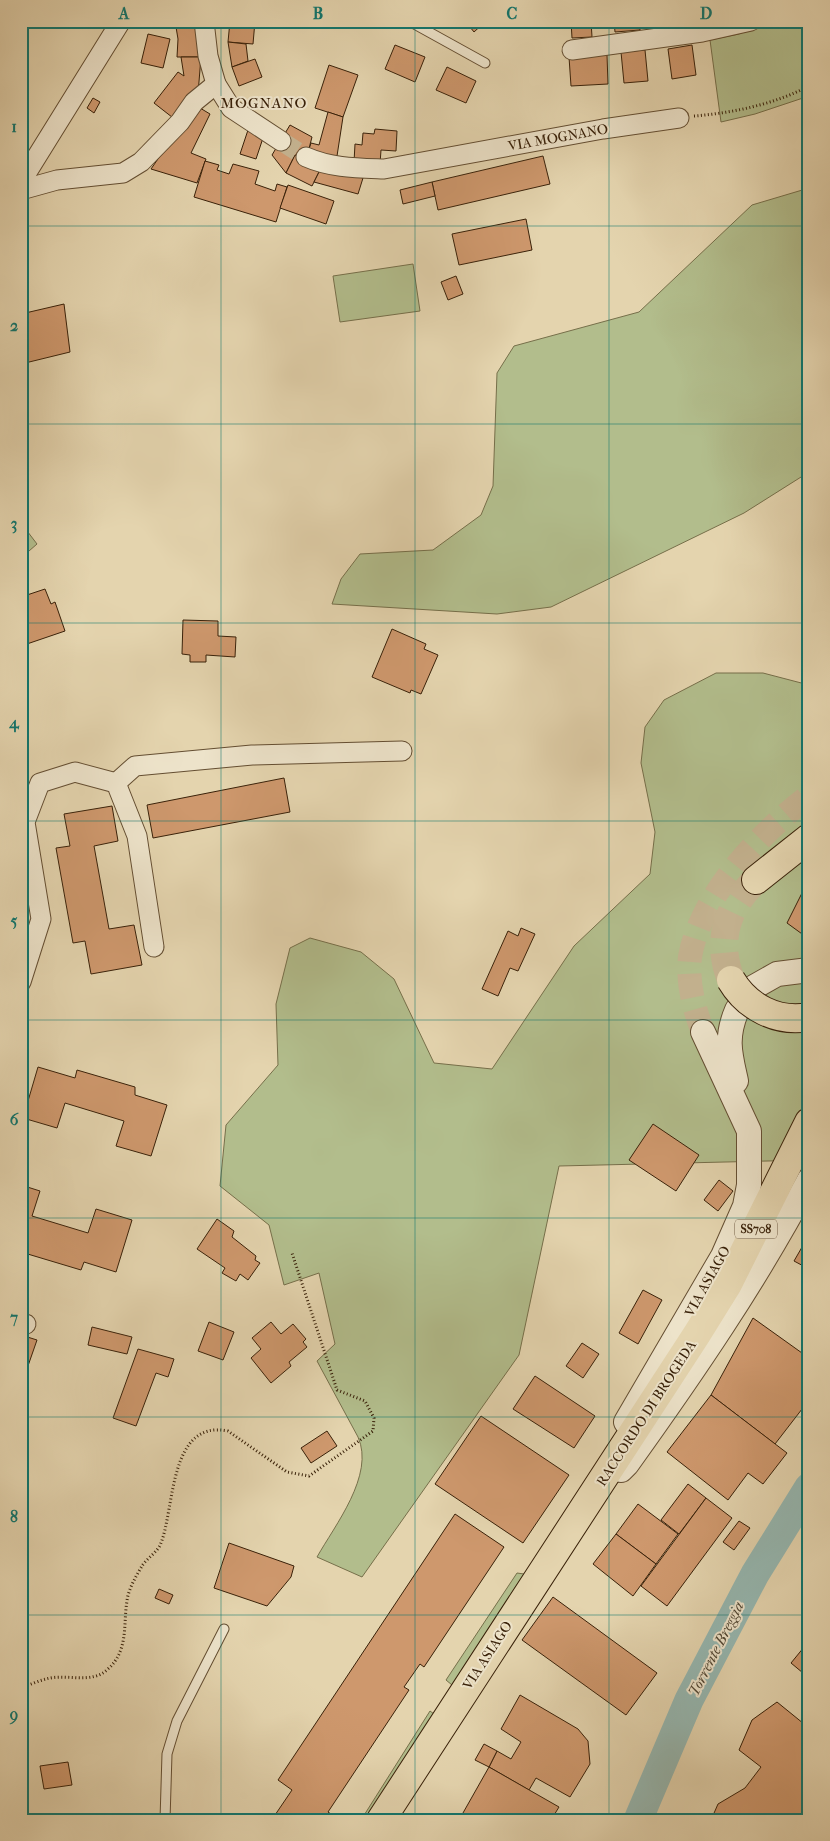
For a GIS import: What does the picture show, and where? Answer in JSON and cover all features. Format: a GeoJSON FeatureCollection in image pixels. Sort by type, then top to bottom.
{"type":"FeatureCollection","features":[{"type":"Feature","properties":{"kind":"main road"},"geometry":{"type":"LineString","coordinates":[[756,880],[809,838]]}},
{"type":"Feature","properties":{"kind":"main road"},"geometry":{"type":"LineString","coordinates":[[742,983],[748,1001],[768,1013],[792,1019],[809,1017]]}},
{"type":"Feature","properties":{"kind":"main road","name":"RACCORDO DI BROGEDA"},"geometry":{"type":"LineString","coordinates":[[595,1492],[728,1284],[809,1122]]}},
{"type":"Feature","properties":{"kind":"main road","name":"VIA ASIAGO"},"geometry":{"type":"LineString","coordinates":[[381,1820],[472,1677],[595,1492]]}},
{"type":"Feature","properties":{"kind":"street"},"geometry":{"type":"LineString","coordinates":[[21,182],[120,21]]}},
{"type":"Feature","properties":{"kind":"street"},"geometry":{"type":"LineString","coordinates":[[204,21],[208,56],[216,84],[231,108],[280,141]]}},
{"type":"Feature","properties":{"kind":"street"},"geometry":{"type":"LineString","coordinates":[[572,50],[702,32],[751,21]]}},
{"type":"Feature","properties":{"kind":"street"},"geometry":{"type":"LineString","coordinates":[[21,190],[57,180],[123,173],[141,162],[180,122],[194,102],[216,84]]}},
{"type":"Feature","properties":{"kind":"street","name":"VIA MOGNANO"},"geometry":{"type":"LineString","coordinates":[[306,158],[328,164],[384,169],[594,131],[679,118]]}},
{"type":"Feature","properties":{"kind":"street"},"geometry":{"type":"LineString","coordinates":[[116,783],[135,766],[252,755],[402,751]]}},
{"type":"Feature","properties":{"kind":"street"},"geometry":{"type":"LineString","coordinates":[[21,982],[41,919],[25,822],[40,782],[75,772],[116,783]]}},
{"type":"Feature","properties":{"kind":"street"},"geometry":{"type":"LineString","coordinates":[[116,783],[137,836],[154,947]]}},
{"type":"Feature","properties":{"kind":"street"},"geometry":{"type":"LineString","coordinates":[[742,983],[777,974],[809,970]]}},
{"type":"Feature","properties":{"kind":"street","name":"SS708"},"geometry":{"type":"LineString","coordinates":[[737,1010],[728,1046],[748,1131]]}},
{"type":"Feature","properties":{"kind":"street","name":"VIA ASIAGO"},"geometry":{"type":"LineString","coordinates":[[595,1492],[608,1454],[706,1285],[737,1226],[749,1184],[748,1131],[703,1032]]}},
{"type":"Feature","properties":{"kind":"street","name":"VIA ASIAGO"},"geometry":{"type":"LineString","coordinates":[[595,1492],[628,1464],[685,1384],[772,1249],[809,1180]]}},
{"type":"Feature","properties":{"kind":"lane"},"geometry":{"type":"LineString","coordinates":[[409,21],[485,63]]}},
{"type":"Feature","properties":{"kind":"lane"},"geometry":{"type":"LineString","coordinates":[[165,1820],[167,1754],[177,1721],[224,1629]]}},
{"type":"Feature","properties":{"kind":"path"},"geometry":{"type":"LineString","coordinates":[[679,118],[727,113],[796,93],[809,86]]}},
{"type":"Feature","properties":{"kind":"path"},"geometry":{"type":"LineString","coordinates":[[21,1688],[47,1678],[95,1677],[108,1669],[117,1656],[126,1632],[127,1601],[131,1588],[142,1566],[161,1545],[179,1459],[196,1436],[217,1428],[228,1431],[287,1472],[309,1476],[373,1431],[374,1418],[365,1401],[337,1390],[292,1253]]}},
{"type":"Feature","properties":{"kind":"green space"},"geometry":{"type":"Polygon","coordinates":[[[765,21],[809,21],[809,96],[755,114],[721,122],[710,40],[739,34],[765,21]]]}},
{"type":"Feature","properties":{"kind":"green space"},"geometry":{"type":"Polygon","coordinates":[[[809,188],[809,472],[744,513],[551,607],[497,614],[332,604],[341,579],[360,554],[433,550],[481,515],[493,486],[497,373],[514,346],[639,312],[752,205],[809,188]]]}},
{"type":"Feature","properties":{"kind":"green space"},"geometry":{"type":"Polygon","coordinates":[[[413,264],[420,311],[340,322],[333,276],[413,264]]]}},
{"type":"Feature","properties":{"kind":"green space"},"geometry":{"type":"Polygon","coordinates":[[[21,523],[37,544],[21,558],[21,523]]]}},
{"type":"Feature","properties":{"kind":"green space"},"geometry":{"type":"Polygon","coordinates":[[[716,673],[763,673],[809,685],[809,1160],[559,1166],[519,1355],[362,1577],[317,1557],[351,1499],[361,1467],[362,1452],[358,1437],[317,1361],[335,1344],[319,1273],[284,1285],[269,1225],[220,1186],[226,1125],[278,1065],[276,1004],[290,948],[310,938],[361,952],[394,979],[434,1063],[492,1069],[574,946],[650,874],[655,832],[641,763],[645,727],[664,700],[716,673]]]}},
{"type":"Feature","properties":{"kind":"green space"},"geometry":{"type":"Polygon","coordinates":[[[21,855],[27,876],[21,969],[21,855]]]}},
{"type":"Feature","properties":{"kind":"green space"},"geometry":{"type":"Polygon","coordinates":[[[517,1573],[524,1574],[452,1685],[446,1680],[517,1573]]]}},
{"type":"Feature","properties":{"kind":"green space"},"geometry":{"type":"Polygon","coordinates":[[[430,1711],[434,1714],[366,1820],[361,1820],[430,1711]]]}},
{"type":"Feature","properties":{"kind":"building"},"geometry":{"type":"Polygon","coordinates":[[[175,21],[196,21],[201,57],[177,57],[178,39],[175,21]]]}},
{"type":"Feature","properties":{"kind":"building"},"geometry":{"type":"Polygon","coordinates":[[[230,21],[255,21],[253,44],[228,42],[230,21]]]}},
{"type":"Feature","properties":{"kind":"building"},"geometry":{"type":"Polygon","coordinates":[[[476,21],[486,21],[474,32],[470,27],[476,21]]]}},
{"type":"Feature","properties":{"kind":"building"},"geometry":{"type":"Polygon","coordinates":[[[571,21],[591,21],[592,37],[572,38],[571,21]]]}},
{"type":"Feature","properties":{"kind":"building"},"geometry":{"type":"Polygon","coordinates":[[[614,21],[640,21],[640,30],[615,32],[614,21]]]}},
{"type":"Feature","properties":{"kind":"building"},"geometry":{"type":"Polygon","coordinates":[[[663,21],[687,21],[687,26],[663,27],[663,21]]]}},
{"type":"Feature","properties":{"kind":"building"},"geometry":{"type":"Polygon","coordinates":[[[148,34],[170,39],[163,68],[141,63],[148,34]]]}},
{"type":"Feature","properties":{"kind":"building"},"geometry":{"type":"Polygon","coordinates":[[[228,42],[246,44],[248,61],[232,67],[228,42]]]}},
{"type":"Feature","properties":{"kind":"building"},"geometry":{"type":"Polygon","coordinates":[[[395,45],[425,57],[415,82],[385,69],[395,45]]]}},
{"type":"Feature","properties":{"kind":"building"},"geometry":{"type":"Polygon","coordinates":[[[692,45],[696,75],[672,79],[668,49],[692,45]]]}},
{"type":"Feature","properties":{"kind":"building"},"geometry":{"type":"Polygon","coordinates":[[[645,50],[648,81],[624,83],[621,52],[645,50]]]}},
{"type":"Feature","properties":{"kind":"building"},"geometry":{"type":"Polygon","coordinates":[[[607,55],[608,84],[571,86],[569,57],[607,55]]]}},
{"type":"Feature","properties":{"kind":"building"},"geometry":{"type":"Polygon","coordinates":[[[181,57],[201,57],[198,94],[177,121],[154,103],[178,72],[184,76],[181,57]]]}},
{"type":"Feature","properties":{"kind":"building"},"geometry":{"type":"Polygon","coordinates":[[[255,59],[262,77],[239,86],[232,67],[255,59]]]}},
{"type":"Feature","properties":{"kind":"building"},"geometry":{"type":"Polygon","coordinates":[[[329,65],[358,75],[343,117],[315,108],[329,65]]]}},
{"type":"Feature","properties":{"kind":"building"},"geometry":{"type":"Polygon","coordinates":[[[447,67],[476,81],[466,103],[436,90],[447,67]]]}},
{"type":"Feature","properties":{"kind":"building"},"geometry":{"type":"Polygon","coordinates":[[[93,98],[100,102],[94,113],[87,108],[93,98]]]}},
{"type":"Feature","properties":{"kind":"building"},"geometry":{"type":"Polygon","coordinates":[[[195,105],[210,114],[191,153],[206,159],[197,183],[151,169],[195,105]]]}},
{"type":"Feature","properties":{"kind":"building"},"geometry":{"type":"Polygon","coordinates":[[[328,112],[343,117],[337,156],[307,155],[311,143],[319,145],[328,112]]]}},
{"type":"Feature","properties":{"kind":"building"},"geometry":{"type":"Polygon","coordinates":[[[290,125],[312,137],[306,160],[295,155],[286,173],[272,155],[290,125]]]}},
{"type":"Feature","properties":{"kind":"building"},"geometry":{"type":"Polygon","coordinates":[[[249,127],[265,132],[256,159],[240,154],[249,127]]]}},
{"type":"Feature","properties":{"kind":"building"},"geometry":{"type":"Polygon","coordinates":[[[375,129],[397,131],[396,151],[381,150],[380,164],[354,162],[355,144],[362,145],[363,133],[374,134],[375,129]]]}},
{"type":"Feature","properties":{"kind":"building"},"geometry":{"type":"Polygon","coordinates":[[[295,155],[321,168],[312,186],[286,173],[295,155]]]}},
{"type":"Feature","properties":{"kind":"building"},"geometry":{"type":"Polygon","coordinates":[[[543,156],[550,184],[438,210],[432,182],[543,156]]]}},
{"type":"Feature","properties":{"kind":"building"},"geometry":{"type":"Polygon","coordinates":[[[205,161],[219,165],[217,170],[229,174],[233,164],[259,171],[255,184],[275,191],[277,184],[287,187],[276,222],[194,197],[205,161]]]}},
{"type":"Feature","properties":{"kind":"building"},"geometry":{"type":"Polygon","coordinates":[[[321,168],[363,178],[358,194],[314,182],[321,168]]]}},
{"type":"Feature","properties":{"kind":"building"},"geometry":{"type":"Polygon","coordinates":[[[432,182],[435,196],[403,204],[400,190],[432,182]]]}},
{"type":"Feature","properties":{"kind":"building"},"geometry":{"type":"Polygon","coordinates":[[[288,185],[334,201],[326,224],[280,208],[288,185]]]}},
{"type":"Feature","properties":{"kind":"building"},"geometry":{"type":"Polygon","coordinates":[[[526,219],[532,250],[459,265],[452,234],[526,219]]]}},
{"type":"Feature","properties":{"kind":"building"},"geometry":{"type":"Polygon","coordinates":[[[456,276],[463,294],[448,300],[441,282],[456,276]]]}},
{"type":"Feature","properties":{"kind":"building"},"geometry":{"type":"Polygon","coordinates":[[[64,304],[70,352],[21,364],[21,314],[64,304]]]}},
{"type":"Feature","properties":{"kind":"building"},"geometry":{"type":"Polygon","coordinates":[[[45,589],[51,604],[55,602],[65,631],[21,646],[21,597],[45,589]]]}},
{"type":"Feature","properties":{"kind":"building"},"geometry":{"type":"Polygon","coordinates":[[[183,620],[218,621],[218,636],[236,637],[235,657],[206,655],[206,662],[190,662],[190,655],[182,654],[183,620]]]}},
{"type":"Feature","properties":{"kind":"building"},"geometry":{"type":"Polygon","coordinates":[[[392,629],[426,644],[424,649],[438,655],[421,694],[411,690],[410,693],[372,677],[392,629]]]}},
{"type":"Feature","properties":{"kind":"building"},"geometry":{"type":"Polygon","coordinates":[[[284,778],[290,812],[153,838],[147,805],[284,778]]]}},
{"type":"Feature","properties":{"kind":"building"},"geometry":{"type":"Polygon","coordinates":[[[112,806],[118,841],[94,846],[109,929],[134,925],[142,965],[91,974],[85,941],[73,943],[56,848],[70,846],[64,814],[112,806]]]}},
{"type":"Feature","properties":{"kind":"building"},"geometry":{"type":"Polygon","coordinates":[[[809,879],[809,939],[787,923],[809,879]]]}},
{"type":"Feature","properties":{"kind":"building"},"geometry":{"type":"Polygon","coordinates":[[[521,928],[535,934],[518,971],[510,968],[498,996],[482,989],[508,931],[518,936],[521,928]]]}},
{"type":"Feature","properties":{"kind":"building"},"geometry":{"type":"Polygon","coordinates":[[[38,1067],[75,1078],[77,1070],[135,1087],[135,1095],[167,1105],[151,1156],[116,1146],[124,1121],[65,1103],[57,1128],[23,1118],[38,1067]]]}},
{"type":"Feature","properties":{"kind":"building"},"geometry":{"type":"Polygon","coordinates":[[[653,1124],[699,1155],[676,1191],[629,1160],[653,1124]]]}},
{"type":"Feature","properties":{"kind":"building"},"geometry":{"type":"Polygon","coordinates":[[[719,1180],[733,1191],[718,1211],[704,1200],[719,1180]]]}},
{"type":"Feature","properties":{"kind":"building"},"geometry":{"type":"Polygon","coordinates":[[[21,1185],[40,1191],[32,1216],[88,1233],[96,1209],[132,1220],[116,1272],[84,1262],[81,1270],[21,1252],[21,1185]]]}},
{"type":"Feature","properties":{"kind":"building"},"geometry":{"type":"Polygon","coordinates":[[[217,1219],[234,1231],[232,1237],[256,1256],[255,1260],[260,1263],[248,1280],[240,1274],[236,1281],[222,1273],[225,1268],[197,1249],[217,1219]]]}},
{"type":"Feature","properties":{"kind":"building"},"geometry":{"type":"Polygon","coordinates":[[[809,1235],[809,1269],[794,1261],[809,1235]]]}},
{"type":"Feature","properties":{"kind":"building"},"geometry":{"type":"Polygon","coordinates":[[[643,1290],[662,1300],[638,1344],[619,1333],[643,1290]]]}},
{"type":"Feature","properties":{"kind":"building"},"geometry":{"type":"Polygon","coordinates":[[[753,1318],[809,1358],[809,1400],[775,1444],[711,1395],[753,1318]]]}},
{"type":"Feature","properties":{"kind":"building"},"geometry":{"type":"Polygon","coordinates":[[[209,1322],[234,1332],[223,1360],[198,1351],[209,1322]]]}},
{"type":"Feature","properties":{"kind":"building"},"geometry":{"type":"Polygon","coordinates":[[[271,1322],[281,1334],[293,1324],[306,1339],[303,1342],[307,1347],[289,1362],[291,1366],[271,1383],[251,1358],[261,1349],[252,1338],[271,1322]]]}},
{"type":"Feature","properties":{"kind":"building"},"geometry":{"type":"Polygon","coordinates":[[[92,1327],[132,1337],[127,1354],[88,1345],[92,1327]]]}},
{"type":"Feature","properties":{"kind":"building"},"geometry":{"type":"Polygon","coordinates":[[[21,1335],[37,1340],[21,1386],[21,1335]]]}},
{"type":"Feature","properties":{"kind":"building"},"geometry":{"type":"Polygon","coordinates":[[[582,1343],[599,1354],[583,1378],[566,1366],[582,1343]]]}},
{"type":"Feature","properties":{"kind":"building"},"geometry":{"type":"Polygon","coordinates":[[[138,1349],[174,1359],[168,1377],[156,1373],[136,1426],[113,1418],[138,1349]]]}},
{"type":"Feature","properties":{"kind":"building"},"geometry":{"type":"Polygon","coordinates":[[[535,1376],[595,1416],[574,1448],[513,1409],[535,1376]]]}},
{"type":"Feature","properties":{"kind":"building"},"geometry":{"type":"Polygon","coordinates":[[[711,1395],[787,1453],[763,1484],[748,1473],[728,1500],[667,1452],[711,1395]]]}},
{"type":"Feature","properties":{"kind":"building"},"geometry":{"type":"Polygon","coordinates":[[[481,1416],[569,1475],[523,1543],[435,1484],[481,1416]]]}},
{"type":"Feature","properties":{"kind":"building"},"geometry":{"type":"Polygon","coordinates":[[[327,1431],[337,1446],[311,1463],[301,1448],[327,1431]]]}},
{"type":"Feature","properties":{"kind":"building"},"geometry":{"type":"Polygon","coordinates":[[[688,1484],[706,1498],[679,1534],[661,1520],[688,1484]]]}},
{"type":"Feature","properties":{"kind":"building"},"geometry":{"type":"Polygon","coordinates":[[[706,1498],[732,1518],[667,1606],[641,1586],[706,1498]]]}},
{"type":"Feature","properties":{"kind":"building"},"geometry":{"type":"Polygon","coordinates":[[[638,1504],[678,1534],[656,1564],[616,1534],[638,1504]]]}},
{"type":"Feature","properties":{"kind":"building"},"geometry":{"type":"Polygon","coordinates":[[[455,1514],[504,1547],[424,1667],[420,1664],[404,1687],[409,1690],[328,1812],[331,1814],[327,1820],[282,1820],[275,1815],[292,1790],[278,1780],[455,1514]]]}},
{"type":"Feature","properties":{"kind":"building"},"geometry":{"type":"Polygon","coordinates":[[[739,1521],[750,1528],[734,1550],[723,1542],[739,1521]]]}},
{"type":"Feature","properties":{"kind":"building"},"geometry":{"type":"Polygon","coordinates":[[[616,1534],[656,1564],[633,1596],[593,1564],[616,1534]]]}},
{"type":"Feature","properties":{"kind":"building"},"geometry":{"type":"Polygon","coordinates":[[[229,1543],[294,1566],[291,1577],[267,1606],[214,1588],[229,1543]]]}},
{"type":"Feature","properties":{"kind":"building"},"geometry":{"type":"Polygon","coordinates":[[[159,1589],[173,1595],[169,1604],[155,1598],[159,1589]]]}},
{"type":"Feature","properties":{"kind":"building"},"geometry":{"type":"Polygon","coordinates":[[[553,1597],[657,1673],[626,1715],[522,1640],[553,1597]]]}},
{"type":"Feature","properties":{"kind":"building"},"geometry":{"type":"Polygon","coordinates":[[[809,1641],[809,1678],[791,1663],[809,1641]]]}},
{"type":"Feature","properties":{"kind":"building"},"geometry":{"type":"Polygon","coordinates":[[[520,1695],[578,1729],[588,1741],[590,1764],[570,1797],[536,1778],[529,1790],[489,1767],[497,1751],[511,1759],[521,1742],[501,1729],[520,1695]]]}},
{"type":"Feature","properties":{"kind":"building"},"geometry":{"type":"Polygon","coordinates":[[[777,1702],[809,1728],[809,1820],[711,1820],[718,1804],[745,1788],[761,1767],[739,1750],[752,1720],[777,1702]]]}},
{"type":"Feature","properties":{"kind":"building"},"geometry":{"type":"Polygon","coordinates":[[[484,1744],[497,1751],[489,1767],[475,1760],[484,1744]]]}},
{"type":"Feature","properties":{"kind":"building"},"geometry":{"type":"Polygon","coordinates":[[[68,1762],[72,1785],[44,1789],[40,1766],[68,1762]]]}},
{"type":"Feature","properties":{"kind":"building"},"geometry":{"type":"Polygon","coordinates":[[[489,1767],[559,1807],[551,1820],[459,1820],[489,1767]]]}},
{"type":"Feature","properties":{"kind":"waterway","name":"Torrente Breggia"},"geometry":{"type":"LineString","coordinates":[[638,1820],[689,1700],[755,1574],[809,1487]]}},
{"type":"Feature","properties":{"kind":"tunnel"},"geometry":{"type":"LineString","coordinates":[[281,141],[306,157]]}},
{"type":"Feature","properties":{"kind":"tunnel"},"geometry":{"type":"LineString","coordinates":[[703,1032],[692,995],[689,966],[696,934],[706,911],[720,888],[753,846],[791,810],[809,796]]}},
{"type":"Feature","properties":{"kind":"tunnel"},"geometry":{"type":"LineString","coordinates":[[731,980],[724,952],[727,926],[737,902],[756,880]]}},
{"type":"Feature","properties":{"kind":"district","name":"MOGNANO"},"geometry":{"type":"Point","coordinates":[264,103]}}]}
